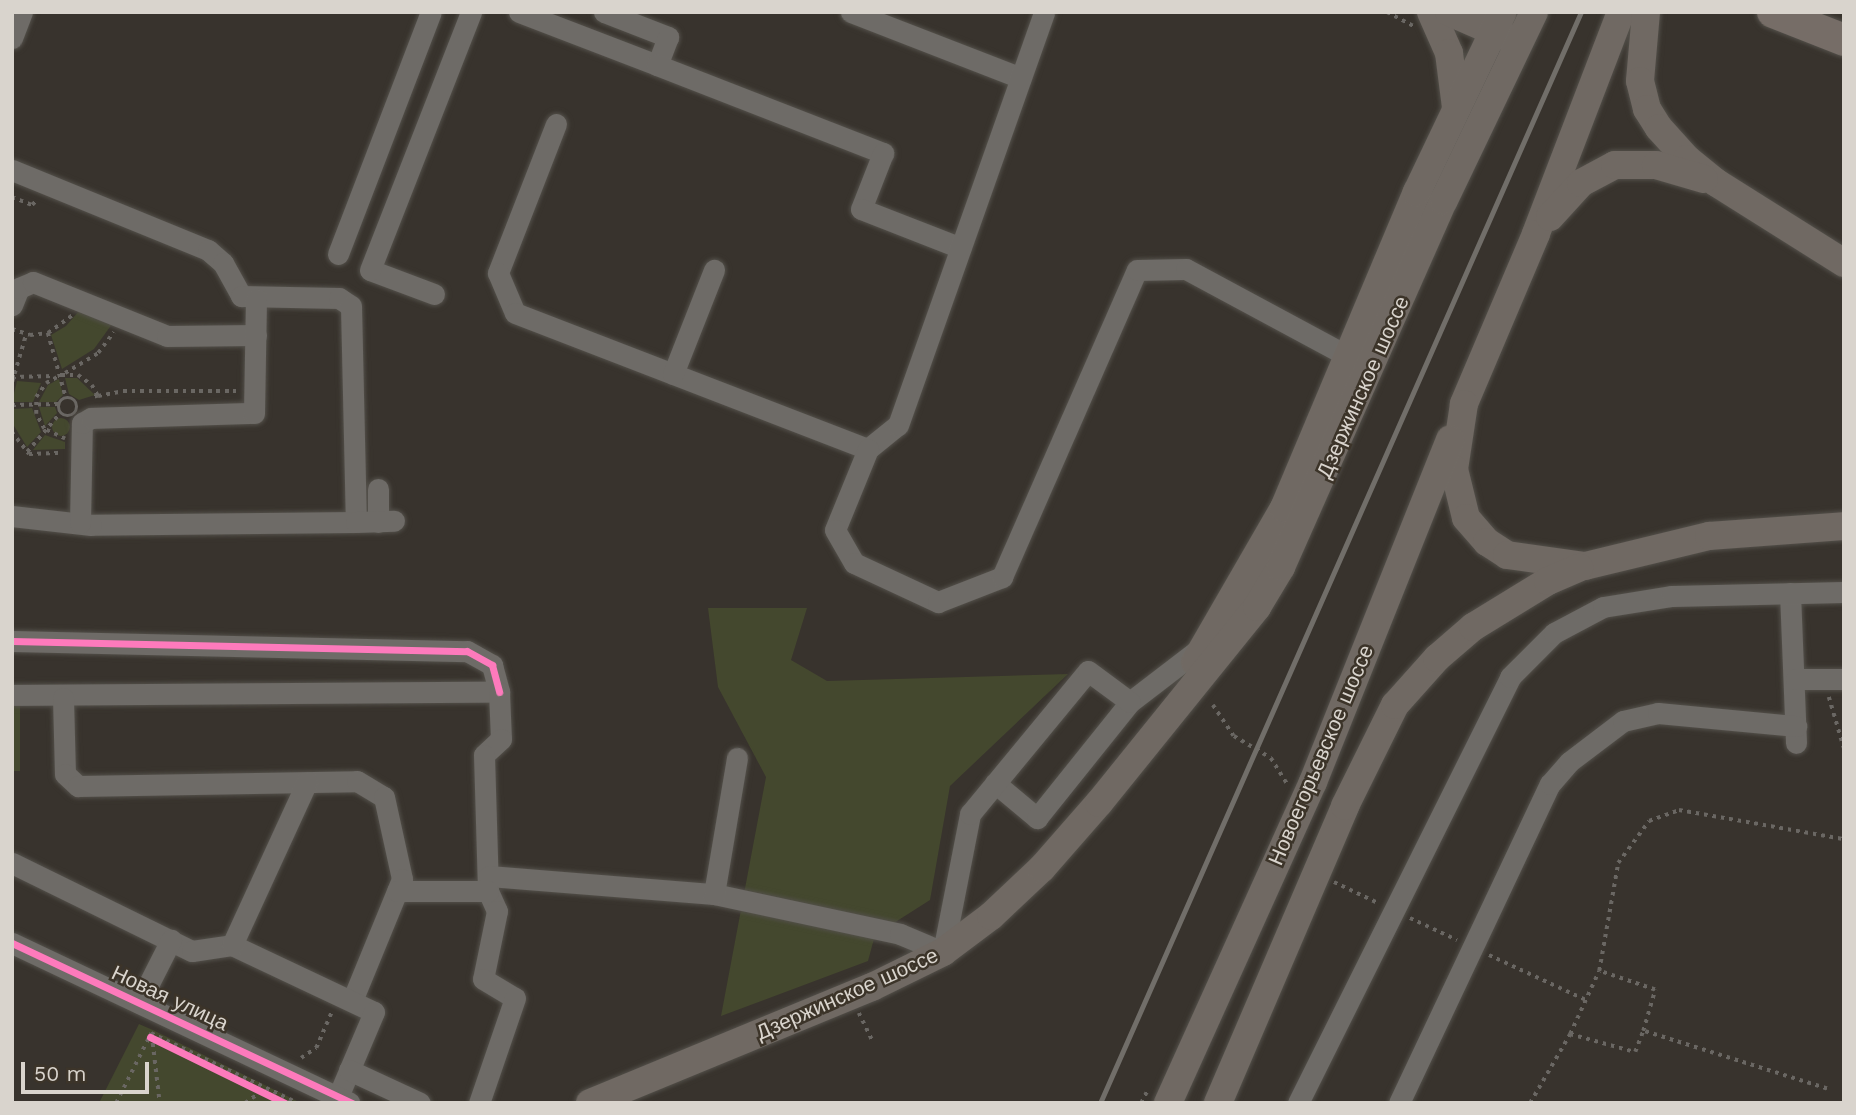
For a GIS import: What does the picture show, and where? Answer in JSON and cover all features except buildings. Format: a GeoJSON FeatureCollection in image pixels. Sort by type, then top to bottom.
{"type":"FeatureCollection","features":[{"type":"Feature","properties":{"kind":"highway"},"geometry":{"type":"LineString","coordinates":[[1773,12],[1844,40]]}},
{"type":"Feature","properties":{"kind":"main road"},"geometry":{"type":"LineString","coordinates":[[1450,12],[1506,29]]}},
{"type":"Feature","properties":{"kind":"main road","name":"Дзержинское шоссе"},"geometry":{"type":"LineString","coordinates":[[1150,736],[1208,642],[1284,508],[1315,466],[1346,355],[1456,111],[1506,29],[1534,12]]}},
{"type":"Feature","properties":{"kind":"main road"},"geometry":{"type":"LineString","coordinates":[[1620,12],[1536,234],[1464,404],[1454,469],[1461,503],[1474,530],[1507,555],[1585,566],[1709,536],[1844,526]]}},
{"type":"Feature","properties":{"kind":"main road"},"geometry":{"type":"LineString","coordinates":[[1646,12],[1639,57],[1647,109],[1675,147],[1717,183],[1844,263]]}},
{"type":"Feature","properties":{"kind":"main road"},"geometry":{"type":"LineString","coordinates":[[1423,20],[1450,53],[1456,111]]}},
{"type":"Feature","properties":{"kind":"main road","name":"Дзержинское шоссе"},"geometry":{"type":"LineString","coordinates":[[590,1103],[872,987],[943,952],[991,916],[1042,868],[1257,607],[1315,466],[1444,200],[1506,29]]}},
{"type":"Feature","properties":{"kind":"main road"},"geometry":{"type":"LineString","coordinates":[[1536,234],[1581,183],[1615,165],[1656,165],[1717,183]]}},
{"type":"Feature","properties":{"kind":"main road","name":"Новоегорьевское шоссе"},"geometry":{"type":"LineString","coordinates":[[1168,1103],[1313,782],[1464,404]]}},
{"type":"Feature","properties":{"kind":"main road","name":"Новоегорьевское шоссе"},"geometry":{"type":"LineString","coordinates":[[1218,1103],[1345,806],[1395,705],[1437,658],[1473,627],[1548,581],[1585,566]]}},
{"type":"Feature","properties":{"kind":"street"},"geometry":{"type":"LineString","coordinates":[[12,38],[22,12]]}},
{"type":"Feature","properties":{"kind":"street"},"geometry":{"type":"LineString","coordinates":[[338,254],[431,12]]}},
{"type":"Feature","properties":{"kind":"street"},"geometry":{"type":"LineString","coordinates":[[434,294],[370,270],[471,12]]}},
{"type":"Feature","properties":{"kind":"street"},"geometry":{"type":"LineString","coordinates":[[519,12],[883,153],[861,209],[961,248]]}},
{"type":"Feature","properties":{"kind":"street"},"geometry":{"type":"LineString","coordinates":[[604,12],[668,37],[657,65]]}},
{"type":"Feature","properties":{"kind":"street"},"geometry":{"type":"LineString","coordinates":[[851,12],[1021,78]]}},
{"type":"Feature","properties":{"kind":"street"},"geometry":{"type":"LineString","coordinates":[[1044,12],[898,425],[868,449],[835,530],[854,563],[938,602],[1002,577],[1137,270],[1186,269],[1346,355]]}},
{"type":"Feature","properties":{"kind":"street"},"geometry":{"type":"LineString","coordinates":[[556,124],[498,274],[515,313],[868,449]]}},
{"type":"Feature","properties":{"kind":"street"},"geometry":{"type":"LineString","coordinates":[[12,170],[208,250],[223,262],[241,296],[256,299],[339,298],[353,311],[356,522]]}},
{"type":"Feature","properties":{"kind":"street"},"geometry":{"type":"LineString","coordinates":[[673,374],[714,270]]}},
{"type":"Feature","properties":{"kind":"street"},"geometry":{"type":"LineString","coordinates":[[12,305],[19,288],[33,282],[166,336],[256,335]]}},
{"type":"Feature","properties":{"kind":"street"},"geometry":{"type":"LineString","coordinates":[[80,523],[79,446],[82,423],[91,418],[248,417],[257,407],[256,299]]}},
{"type":"Feature","properties":{"kind":"street"},"geometry":{"type":"LineString","coordinates":[[12,516],[80,523],[386,522],[378,489]]}},
{"type":"Feature","properties":{"kind":"street"},"geometry":{"type":"LineString","coordinates":[[1298,1103],[1510,677],[1554,633],[1603,607],[1672,596],[1844,592]]}},
{"type":"Feature","properties":{"kind":"street"},"geometry":{"type":"LineString","coordinates":[[1399,1103],[1550,784],[1569,762],[1623,721],[1658,713],[1796,735],[1796,679],[1790,593]]}},
{"type":"Feature","properties":{"kind":"street"},"geometry":{"type":"LineString","coordinates":[[12,641],[467,651],[492,665],[499,692],[501,739],[484,755],[489,883],[497,911],[483,979],[515,998],[479,1103]]}},
{"type":"Feature","properties":{"kind":"street"},"geometry":{"type":"LineString","coordinates":[[995,783],[1037,818],[1130,702],[1208,642]]}},
{"type":"Feature","properties":{"kind":"street"},"geometry":{"type":"LineString","coordinates":[[397,891],[489,883],[714,894],[900,934],[943,952],[970,814],[1088,671],[1130,702]]}},
{"type":"Feature","properties":{"kind":"street"},"geometry":{"type":"LineString","coordinates":[[1796,679],[1836,685]]}},
{"type":"Feature","properties":{"kind":"street"},"geometry":{"type":"LineString","coordinates":[[12,695],[63,698],[499,692]]}},
{"type":"Feature","properties":{"kind":"street"},"geometry":{"type":"LineString","coordinates":[[63,698],[65,774],[78,786],[357,781],[383,797],[402,878],[346,998]]}},
{"type":"Feature","properties":{"kind":"street"},"geometry":{"type":"LineString","coordinates":[[714,894],[737,758]]}},
{"type":"Feature","properties":{"kind":"street"},"geometry":{"type":"LineString","coordinates":[[232,945],[307,782]]}},
{"type":"Feature","properties":{"kind":"street"},"geometry":{"type":"LineString","coordinates":[[12,863],[192,951],[232,945],[374,1012],[349,1070],[345,1100]]}},
{"type":"Feature","properties":{"kind":"street"},"geometry":{"type":"LineString","coordinates":[[139,1003],[171,940]]}},
{"type":"Feature","properties":{"kind":"street","name":"Новая улица"},"geometry":{"type":"LineString","coordinates":[[19,952],[139,1003],[345,1100]]}},
{"type":"Feature","properties":{"kind":"street"},"geometry":{"type":"LineString","coordinates":[[349,1070],[420,1103]]}},
{"type":"Feature","properties":{"kind":"path"},"geometry":{"type":"LineString","coordinates":[[1387,12],[1423,20]]}},
{"type":"Feature","properties":{"kind":"path"},"geometry":{"type":"LineString","coordinates":[[12,197],[46,205]]}},
{"type":"Feature","properties":{"kind":"path"},"geometry":{"type":"LineString","coordinates":[[12,330],[26,334],[48,333],[71,318],[79,301]]}},
{"type":"Feature","properties":{"kind":"path"},"geometry":{"type":"LineString","coordinates":[[79,446],[45,430],[36,414],[36,405],[46,383],[98,353],[121,318]]}},
{"type":"Feature","properties":{"kind":"path"},"geometry":{"type":"LineString","coordinates":[[48,333],[66,398]]}},
{"type":"Feature","properties":{"kind":"path"},"geometry":{"type":"LineString","coordinates":[[26,334],[13,379],[78,376],[92,384],[98,396]]}},
{"type":"Feature","properties":{"kind":"path"},"geometry":{"type":"LineString","coordinates":[[66,398],[76,403],[123,391],[257,391]]}},
{"type":"Feature","properties":{"kind":"path"},"geometry":{"type":"LineString","coordinates":[[12,405],[59,404],[66,398]]}},
{"type":"Feature","properties":{"kind":"path"},"geometry":{"type":"LineString","coordinates":[[61,412],[74,414],[76,403]]}},
{"type":"Feature","properties":{"kind":"path"},"geometry":{"type":"LineString","coordinates":[[59,404],[61,412]]}},
{"type":"Feature","properties":{"kind":"path"},"geometry":{"type":"LineString","coordinates":[[27,452],[61,412]]}},
{"type":"Feature","properties":{"kind":"path"},"geometry":{"type":"LineString","coordinates":[[12,432],[27,452]]}},
{"type":"Feature","properties":{"kind":"path"},"geometry":{"type":"LineString","coordinates":[[27,452],[79,446]]}},
{"type":"Feature","properties":{"kind":"path"},"geometry":{"type":"LineString","coordinates":[[1836,685],[1844,748]]}},
{"type":"Feature","properties":{"kind":"path"},"geometry":{"type":"LineString","coordinates":[[1213,705],[1234,736],[1271,758],[1289,788]]}},
{"type":"Feature","properties":{"kind":"path"},"geometry":{"type":"LineString","coordinates":[[1530,1103],[1570,1034],[1600,971],[1618,863],[1649,821],[1679,810],[1844,839]]}},
{"type":"Feature","properties":{"kind":"path"},"geometry":{"type":"LineString","coordinates":[[1490,956],[1586,1000]]}},
{"type":"Feature","properties":{"kind":"path"},"geometry":{"type":"LineString","coordinates":[[1570,1034],[1635,1052],[1656,990],[1600,971]]}},
{"type":"Feature","properties":{"kind":"path"},"geometry":{"type":"LineString","coordinates":[[293,1063],[316,1048],[346,998]]}},
{"type":"Feature","properties":{"kind":"path"},"geometry":{"type":"LineString","coordinates":[[1643,1031],[1827,1089]]}},
{"type":"Feature","properties":{"kind":"path"},"geometry":{"type":"LineString","coordinates":[[152,1035],[285,1103]]}},
{"type":"Feature","properties":{"kind":"path"},"geometry":{"type":"LineString","coordinates":[[116,1103],[152,1035]]}},
{"type":"Feature","properties":{"kind":"path"},"geometry":{"type":"LineString","coordinates":[[152,1035],[160,1103]]}},
{"type":"Feature","properties":{"kind":"path"},"geometry":{"type":"LineString","coordinates":[[152,1035],[298,1103]]}},
{"type":"Feature","properties":{"kind":"path"},"geometry":{"type":"LineString","coordinates":[[1141,1103],[1153,1078]]}},
{"type":"Feature","properties":{"kind":"path"},"geometry":{"type":"LineString","coordinates":[[245,1103],[262,1091]]}},
{"type":"Feature","properties":{"kind":"green space"},"geometry":{"type":"Polygon","coordinates":[[[79,311],[115,320],[94,349],[62,369],[51,335],[66,326],[79,311]]]}},
{"type":"Feature","properties":{"kind":"green space"},"geometry":{"type":"Polygon","coordinates":[[[65,378],[77,378],[95,395],[79,400],[69,394],[65,378]]]}},
{"type":"Feature","properties":{"kind":"green space"},"geometry":{"type":"Polygon","coordinates":[[[59,379],[63,395],[56,402],[39,402],[48,385],[59,379]]]}},
{"type":"Feature","properties":{"kind":"green space"},"geometry":{"type":"Polygon","coordinates":[[[17,381],[41,383],[33,402],[12,402],[17,381]]]}},
{"type":"Feature","properties":{"kind":"green space"},"geometry":{"type":"Polygon","coordinates":[[[39,407],[55,407],[57,413],[45,426],[39,407]]]}},
{"type":"Feature","properties":{"kind":"green space"},"geometry":{"type":"Polygon","coordinates":[[[32,408],[41,432],[27,447],[14,426],[12,409],[32,408]]]}},
{"type":"Feature","properties":{"kind":"green space"},"geometry":{"type":"Polygon","coordinates":[[[61,418],[67,421],[70,427],[67,433],[61,436],[55,433],[52,427],[55,421],[61,418]]]}},
{"type":"Feature","properties":{"kind":"green space"},"geometry":{"type":"Polygon","coordinates":[[[45,435],[65,442],[65,449],[33,450],[45,435]]]}},
{"type":"Feature","properties":{"kind":"green space"},"geometry":{"type":"Polygon","coordinates":[[[708,608],[807,608],[791,660],[827,681],[1068,674],[950,786],[930,900],[875,935],[868,961],[721,1016],[766,777],[718,687],[708,608]]]}},
{"type":"Feature","properties":{"kind":"green space"},"geometry":{"type":"Polygon","coordinates":[[[12,706],[20,706],[20,771],[12,771],[12,706]]]}},
{"type":"Feature","properties":{"kind":"green space"},"geometry":{"type":"Polygon","coordinates":[[[139,1024],[153,1030],[301,1103],[99,1103],[139,1024]]]}},
{"type":"Feature","properties":{"kind":"railway"},"geometry":{"type":"LineString","coordinates":[[1100,1103],[1581,12]]}},
{"type":"Feature","properties":{"kind":"cycle path"},"geometry":{"type":"LineString","coordinates":[[12,641],[467,651],[492,665],[499,692]]}},
{"type":"Feature","properties":{"kind":"cycle path"},"geometry":{"type":"LineString","coordinates":[[12,943],[352,1103]]}},
{"type":"Feature","properties":{"kind":"cycle path"},"geometry":{"type":"LineString","coordinates":[[150,1037],[285,1103]]}}]}
